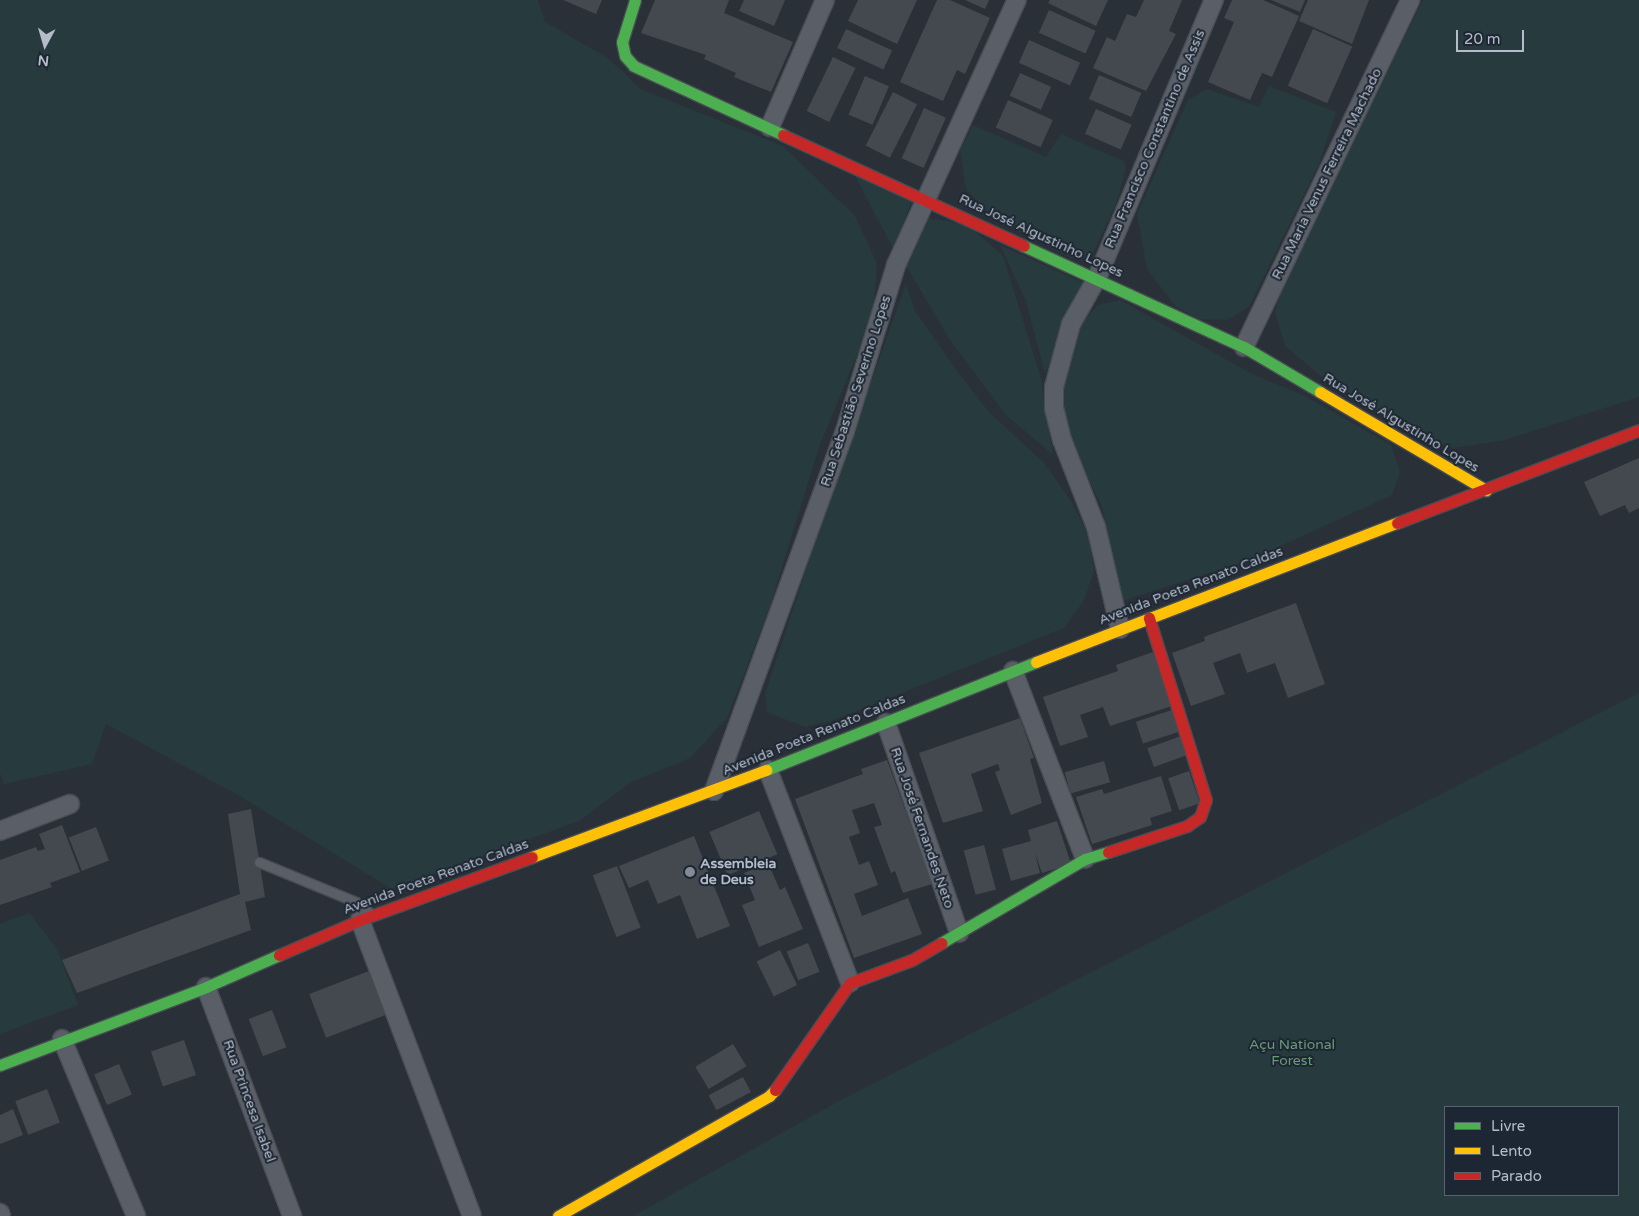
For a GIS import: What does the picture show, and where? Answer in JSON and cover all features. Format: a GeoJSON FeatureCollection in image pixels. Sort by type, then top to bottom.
{"type":"FeatureCollection","features":[{"type":"Feature","properties":{"kind":"street","name":"Rua José Algustinho Lopes"},"geometry":{"type":"LineString","coordinates":[[635,0],[624,24],[622,42],[625,56],[634,66],[1244,347],[1486,490]]}},
{"type":"Feature","properties":{"kind":"street"},"geometry":{"type":"LineString","coordinates":[[770,127],[825,0]]}},
{"type":"Feature","properties":{"kind":"street","name":"Rua Sebastião Severino Lopes"},"geometry":{"type":"LineString","coordinates":[[714,791],[845,431],[896,265],[1016,0]]}},
{"type":"Feature","properties":{"kind":"street","name":"Rua Francisco Constantino de Assis"},"geometry":{"type":"LineString","coordinates":[[1120,629],[1096,527],[1062,440],[1054,408],[1054,387],[1071,324],[1097,278],[1214,0]]}},
{"type":"Feature","properties":{"kind":"street","name":"Rua Maria Venus Ferreira Machado"},"geometry":{"type":"LineString","coordinates":[[1244,347],[1410,0]]}},
{"type":"Feature","properties":{"kind":"street","name":"Avenida Poeta Renato Caldas"},"geometry":{"type":"LineString","coordinates":[[0,1065],[62,1039],[206,987],[367,918],[714,791],[1120,629],[1639,430]]}},
{"type":"Feature","properties":{"kind":"street"},"geometry":{"type":"LineString","coordinates":[[558,1216],[769,1096],[788,1075],[850,983],[912,960],[1085,859],[1187,826],[1200,817],[1206,800],[1202,781],[1149,618]]}},
{"type":"Feature","properties":{"kind":"street"},"geometry":{"type":"LineString","coordinates":[[1013,671],[1085,859]]}},
{"type":"Feature","properties":{"kind":"street","name":"Rua José Fernandes Neto"},"geometry":{"type":"LineString","coordinates":[[886,723],[959,933]]}},
{"type":"Feature","properties":{"kind":"street"},"geometry":{"type":"LineString","coordinates":[[768,770],[850,983]]}},
{"type":"Feature","properties":{"kind":"street"},"geometry":{"type":"LineString","coordinates":[[0,831],[70,804]]}},
{"type":"Feature","properties":{"kind":"street"},"geometry":{"type":"LineString","coordinates":[[367,918],[472,1216]]}},
{"type":"Feature","properties":{"kind":"street","name":"Rua Princesa Isabel"},"geometry":{"type":"LineString","coordinates":[[206,987],[292,1216]]}},
{"type":"Feature","properties":{"kind":"street"},"geometry":{"type":"LineString","coordinates":[[62,1039],[136,1216]]}},
{"type":"Feature","properties":{"kind":"lane"},"geometry":{"type":"LineString","coordinates":[[259,862],[356,902],[367,918]]}},
{"type":"Feature","properties":{"kind":"green space"},"geometry":{"type":"Polygon","coordinates":[[[0,0],[538,0],[545,22],[608,58],[642,90],[783,146],[855,216],[877,264],[873,316],[819,447],[770,606],[727,718],[690,758],[631,782],[579,821],[392,889],[238,795],[106,724],[92,764],[4,784],[0,773],[0,0]]]}},
{"type":"Feature","properties":{"kind":"green space"},"geometry":{"type":"Polygon","coordinates":[[[1423,0],[1639,0],[1639,397],[1505,440],[1454,448],[1417,438],[1332,385],[1285,346],[1275,312],[1284,282],[1423,0]]]}},
{"type":"Feature","properties":{"kind":"green space"},"geometry":{"type":"Polygon","coordinates":[[[1269,86],[1336,112],[1318,166],[1249,307],[1227,320],[1199,319],[1175,306],[1147,269],[1137,214],[1188,100],[1207,89],[1259,107],[1269,86]]]}},
{"type":"Feature","properties":{"kind":"green space"},"geometry":{"type":"Polygon","coordinates":[[[973,125],[1046,157],[1061,134],[1123,161],[1126,167],[1116,204],[1091,257],[1071,258],[994,219],[966,189],[960,151],[973,125]]]}},
{"type":"Feature","properties":{"kind":"green space"},"geometry":{"type":"Polygon","coordinates":[[[854,174],[911,202],[894,250],[854,174]]]}},
{"type":"Feature","properties":{"kind":"green space"},"geometry":{"type":"Polygon","coordinates":[[[924,218],[967,224],[1003,256],[1041,378],[1053,455],[1006,415],[950,340],[905,264],[924,218]]]}},
{"type":"Feature","properties":{"kind":"green space"},"geometry":{"type":"Polygon","coordinates":[[[1000,245],[1084,283],[1045,374],[1026,301],[1000,245]]]}},
{"type":"Feature","properties":{"kind":"green space"},"geometry":{"type":"Polygon","coordinates":[[[906,284],[915,311],[957,371],[989,412],[1044,463],[1071,501],[1088,534],[1094,571],[1084,600],[1064,628],[834,720],[805,727],[767,712],[765,694],[828,503],[906,284]]]}},
{"type":"Feature","properties":{"kind":"green space"},"geometry":{"type":"Polygon","coordinates":[[[1120,300],[1252,374],[1303,395],[1391,445],[1400,472],[1392,495],[1250,560],[1122,601],[1102,507],[1074,449],[1060,402],[1064,355],[1080,325],[1098,305],[1120,300]]]}},
{"type":"Feature","properties":{"kind":"green space","name":"Açu National Forest"},"geometry":{"type":"Polygon","coordinates":[[[1639,693],[1639,1216],[633,1216],[841,1100],[1639,693]]]}},
{"type":"Feature","properties":{"kind":"green space"},"geometry":{"type":"Polygon","coordinates":[[[29,913],[57,949],[78,1005],[0,1034],[0,924],[29,913]]]}},
{"type":"Feature","properties":{"kind":"building"},"geometry":{"type":"Polygon","coordinates":[[[563,0],[602,0],[596,14],[563,0]]]}},
{"type":"Feature","properties":{"kind":"building"},"geometry":{"type":"Polygon","coordinates":[[[655,0],[729,0],[724,13],[793,42],[771,92],[734,77],[736,73],[704,59],[706,55],[641,33],[655,0]]]}},
{"type":"Feature","properties":{"kind":"building"},"geometry":{"type":"Polygon","coordinates":[[[744,0],[785,0],[774,26],[739,11],[744,0]]]}},
{"type":"Feature","properties":{"kind":"building"},"geometry":{"type":"Polygon","coordinates":[[[858,0],[917,0],[897,44],[848,21],[858,0]]]}},
{"type":"Feature","properties":{"kind":"building"},"geometry":{"type":"Polygon","coordinates":[[[937,0],[950,0],[990,18],[965,74],[957,70],[943,101],[900,82],[937,0]]]}},
{"type":"Feature","properties":{"kind":"building"},"geometry":{"type":"Polygon","coordinates":[[[965,0],[989,0],[985,9],[965,0]]]}},
{"type":"Feature","properties":{"kind":"building"},"geometry":{"type":"Polygon","coordinates":[[[1050,0],[1108,0],[1096,26],[1048,3],[1050,0]]]}},
{"type":"Feature","properties":{"kind":"building"},"geometry":{"type":"Polygon","coordinates":[[[1144,0],[1182,0],[1169,31],[1176,34],[1146,91],[1093,68],[1107,37],[1115,41],[1127,14],[1136,17],[1144,0]]]}},
{"type":"Feature","properties":{"kind":"building"},"geometry":{"type":"Polygon","coordinates":[[[1232,0],[1263,0],[1299,16],[1272,77],[1262,73],[1250,100],[1208,82],[1234,22],[1224,18],[1232,0]]]}},
{"type":"Feature","properties":{"kind":"building"},"geometry":{"type":"Polygon","coordinates":[[[1271,0],[1305,0],[1300,12],[1271,0]]]}},
{"type":"Feature","properties":{"kind":"building"},"geometry":{"type":"Polygon","coordinates":[[[1308,0],[1369,0],[1352,44],[1299,21],[1308,0]]]}},
{"type":"Feature","properties":{"kind":"building"},"geometry":{"type":"Polygon","coordinates":[[[1049,10],[1096,31],[1085,54],[1039,33],[1049,10]]]}},
{"type":"Feature","properties":{"kind":"building"},"geometry":{"type":"Polygon","coordinates":[[[846,29],[892,51],[883,70],[837,48],[846,29]]]}},
{"type":"Feature","properties":{"kind":"building"},"geometry":{"type":"Polygon","coordinates":[[[1313,29],[1352,46],[1327,103],[1288,86],[1313,29]]]}},
{"type":"Feature","properties":{"kind":"building"},"geometry":{"type":"Polygon","coordinates":[[[1029,40],[1080,63],[1070,86],[1019,63],[1029,40]]]}},
{"type":"Feature","properties":{"kind":"building"},"geometry":{"type":"Polygon","coordinates":[[[833,57],[855,68],[829,122],[807,111],[833,57]]]}},
{"type":"Feature","properties":{"kind":"building"},"geometry":{"type":"Polygon","coordinates":[[[1020,73],[1051,87],[1041,110],[1010,96],[1020,73]]]}},
{"type":"Feature","properties":{"kind":"building"},"geometry":{"type":"Polygon","coordinates":[[[1099,75],[1141,93],[1131,117],[1089,99],[1099,75]]]}},
{"type":"Feature","properties":{"kind":"building"},"geometry":{"type":"Polygon","coordinates":[[[865,76],[889,86],[873,125],[849,115],[865,76]]]}},
{"type":"Feature","properties":{"kind":"building"},"geometry":{"type":"Polygon","coordinates":[[[893,92],[917,104],[890,158],[866,145],[893,92]]]}},
{"type":"Feature","properties":{"kind":"building"},"geometry":{"type":"Polygon","coordinates":[[[1008,100],[1053,120],[1041,147],[996,127],[1008,100]]]}},
{"type":"Feature","properties":{"kind":"building"},"geometry":{"type":"Polygon","coordinates":[[[924,108],[946,118],[924,168],[902,158],[924,108]]]}},
{"type":"Feature","properties":{"kind":"building"},"geometry":{"type":"Polygon","coordinates":[[[1096,109],[1132,125],[1121,150],[1085,134],[1096,109]]]}},
{"type":"Feature","properties":{"kind":"building"},"geometry":{"type":"Polygon","coordinates":[[[1639,458],[1639,508],[1629,513],[1625,505],[1600,516],[1584,482],[1639,458]]]}},
{"type":"Feature","properties":{"kind":"building"},"geometry":{"type":"Polygon","coordinates":[[[1296,603],[1325,684],[1288,698],[1275,663],[1247,673],[1240,653],[1213,663],[1225,694],[1191,706],[1172,653],[1205,641],[1204,637],[1296,603]]]}},
{"type":"Feature","properties":{"kind":"building"},"geometry":{"type":"Polygon","coordinates":[[[1153,652],[1172,706],[1110,726],[1103,707],[1080,715],[1088,737],[1060,746],[1043,697],[1118,671],[1116,665],[1153,652]]]}},
{"type":"Feature","properties":{"kind":"building"},"geometry":{"type":"Polygon","coordinates":[[[1172,710],[1179,732],[1143,744],[1136,722],[1172,710]]]}},
{"type":"Feature","properties":{"kind":"building"},"geometry":{"type":"Polygon","coordinates":[[[1020,718],[1034,758],[1030,759],[1042,803],[1011,815],[995,772],[1000,770],[998,764],[971,774],[983,811],[943,823],[919,753],[1020,718]]]}},
{"type":"Feature","properties":{"kind":"building"},"geometry":{"type":"Polygon","coordinates":[[[1181,736],[1188,755],[1154,767],[1147,748],[1181,736]]]}},
{"type":"Feature","properties":{"kind":"building"},"geometry":{"type":"Polygon","coordinates":[[[887,760],[932,884],[903,893],[895,871],[891,873],[874,827],[882,825],[874,803],[852,810],[860,833],[849,837],[859,865],[869,861],[878,885],[854,894],[862,916],[908,898],[922,934],[854,958],[795,799],[863,774],[861,769],[887,760]]]}},
{"type":"Feature","properties":{"kind":"building"},"geometry":{"type":"Polygon","coordinates":[[[1104,761],[1110,782],[1071,793],[1065,772],[1104,761]]]}},
{"type":"Feature","properties":{"kind":"building"},"geometry":{"type":"Polygon","coordinates":[[[1189,771],[1200,803],[1179,810],[1168,778],[1189,771]]]}},
{"type":"Feature","properties":{"kind":"building"},"geometry":{"type":"Polygon","coordinates":[[[1161,776],[1172,811],[1150,818],[1152,825],[1092,844],[1076,797],[1102,789],[1104,794],[1161,776]]]}},
{"type":"Feature","properties":{"kind":"building"},"geometry":{"type":"Polygon","coordinates":[[[251,809],[265,897],[245,902],[251,930],[77,993],[62,960],[240,894],[228,814],[251,809]]]}},
{"type":"Feature","properties":{"kind":"building"},"geometry":{"type":"Polygon","coordinates":[[[759,811],[777,854],[728,875],[709,832],[759,811]]]}},
{"type":"Feature","properties":{"kind":"building"},"geometry":{"type":"Polygon","coordinates":[[[1057,821],[1071,864],[1042,873],[1035,853],[1040,873],[1011,881],[1002,849],[1031,841],[1028,830],[1057,821]]]}},
{"type":"Feature","properties":{"kind":"building"},"geometry":{"type":"Polygon","coordinates":[[[62,825],[80,872],[50,883],[52,887],[0,905],[0,860],[36,847],[38,851],[45,849],[39,834],[62,825]]]}},
{"type":"Feature","properties":{"kind":"building"},"geometry":{"type":"Polygon","coordinates":[[[96,827],[109,861],[82,871],[69,837],[96,827]]]}},
{"type":"Feature","properties":{"kind":"building","name":"Assembleia de Deus"},"geometry":{"type":"Polygon","coordinates":[[[694,836],[730,926],[697,939],[680,895],[658,904],[648,880],[629,888],[619,866],[694,836]]]}},
{"type":"Feature","properties":{"kind":"building"},"geometry":{"type":"Polygon","coordinates":[[[984,845],[996,889],[976,895],[964,850],[984,845]]]}},
{"type":"Feature","properties":{"kind":"building"},"geometry":{"type":"Polygon","coordinates":[[[768,863],[780,890],[785,887],[803,929],[759,947],[742,905],[755,900],[744,873],[768,863]]]}},
{"type":"Feature","properties":{"kind":"building"},"geometry":{"type":"Polygon","coordinates":[[[617,866],[641,928],[616,937],[593,875],[617,866]]]}},
{"type":"Feature","properties":{"kind":"building"},"geometry":{"type":"Polygon","coordinates":[[[808,943],[820,972],[798,980],[787,952],[808,943]]]}},
{"type":"Feature","properties":{"kind":"building"},"geometry":{"type":"Polygon","coordinates":[[[780,950],[797,985],[774,996],[757,961],[780,950]]]}},
{"type":"Feature","properties":{"kind":"building"},"geometry":{"type":"Polygon","coordinates":[[[369,971],[386,1015],[326,1038],[309,994],[369,971]]]}},
{"type":"Feature","properties":{"kind":"building"},"geometry":{"type":"Polygon","coordinates":[[[272,1010],[286,1047],[263,1056],[249,1019],[272,1010]]]}},
{"type":"Feature","properties":{"kind":"building"},"geometry":{"type":"Polygon","coordinates":[[[184,1040],[196,1075],[163,1086],[151,1051],[184,1040]]]}},
{"type":"Feature","properties":{"kind":"building"},"geometry":{"type":"Polygon","coordinates":[[[733,1044],[746,1066],[709,1089],[695,1067],[733,1044]]]}},
{"type":"Feature","properties":{"kind":"building"},"geometry":{"type":"Polygon","coordinates":[[[119,1064],[132,1094],[107,1105],[94,1075],[119,1064]]]}},
{"type":"Feature","properties":{"kind":"building"},"geometry":{"type":"Polygon","coordinates":[[[743,1077],[751,1092],[717,1110],[709,1095],[743,1077]]]}},
{"type":"Feature","properties":{"kind":"building"},"geometry":{"type":"Polygon","coordinates":[[[47,1089],[60,1123],[28,1135],[15,1101],[47,1089]]]}},
{"type":"Feature","properties":{"kind":"building"},"geometry":{"type":"Polygon","coordinates":[[[13,1109],[23,1135],[0,1144],[0,1115],[13,1109]]]}},
{"type":"Feature","properties":{"kind":"traffic: fast"},"geometry":{"type":"LineString","coordinates":[[635,0],[622,42],[625,56],[634,66],[783,135]]}},
{"type":"Feature","properties":{"kind":"traffic: fast"},"geometry":{"type":"LineString","coordinates":[[1024,246],[1244,347],[1320,392]]}},
{"type":"Feature","properties":{"kind":"traffic: fast"},"geometry":{"type":"LineString","coordinates":[[766,770],[1036,662]]}},
{"type":"Feature","properties":{"kind":"traffic: fast"},"geometry":{"type":"LineString","coordinates":[[941,943],[1085,859],[1108,852]]}},
{"type":"Feature","properties":{"kind":"traffic: fast"},"geometry":{"type":"LineString","coordinates":[[0,1065],[206,987],[279,955]]}},
{"type":"Feature","properties":{"kind":"traffic: slow"},"geometry":{"type":"LineString","coordinates":[[1320,392],[1486,490]]}},
{"type":"Feature","properties":{"kind":"traffic: slow"},"geometry":{"type":"LineString","coordinates":[[1036,662],[1397,523]]}},
{"type":"Feature","properties":{"kind":"traffic: slow"},"geometry":{"type":"LineString","coordinates":[[532,857],[766,770]]}},
{"type":"Feature","properties":{"kind":"traffic: slow"},"geometry":{"type":"LineString","coordinates":[[558,1216],[769,1096],[775,1090]]}},
{"type":"Feature","properties":{"kind":"traffic: jam"},"geometry":{"type":"LineString","coordinates":[[783,135],[1024,246]]}},
{"type":"Feature","properties":{"kind":"traffic: jam"},"geometry":{"type":"LineString","coordinates":[[1397,523],[1639,430]]}},
{"type":"Feature","properties":{"kind":"traffic: jam"},"geometry":{"type":"LineString","coordinates":[[1108,852],[1187,826],[1200,817],[1206,800],[1149,618]]}},
{"type":"Feature","properties":{"kind":"traffic: jam"},"geometry":{"type":"LineString","coordinates":[[279,955],[360,920],[532,857]]}},
{"type":"Feature","properties":{"kind":"traffic: jam"},"geometry":{"type":"LineString","coordinates":[[775,1090],[850,983],[912,960],[941,943]]}},
{"type":"Feature","properties":{"kind":"place","name":"Assembleia de Deus"},"geometry":{"type":"Point","coordinates":[690,872]}}]}
